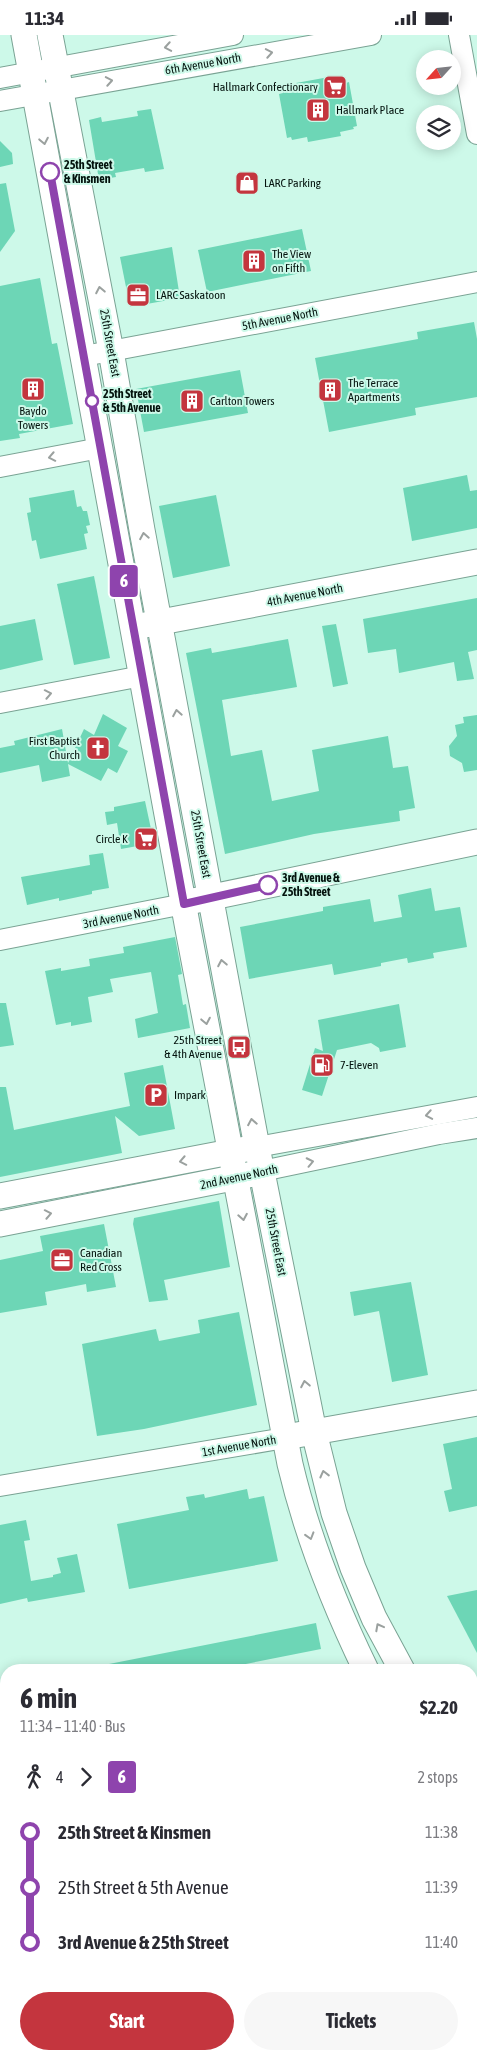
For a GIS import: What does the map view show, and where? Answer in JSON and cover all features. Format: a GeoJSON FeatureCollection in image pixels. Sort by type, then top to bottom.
{"type":"FeatureCollection","features":[{"type":"Feature","properties":{"kind":"main road"},"geometry":{"type":"LineString","coordinates":[[24,35],[184,904],[297,1495],[313,1548],[347,1631],[363,1664]]}},
{"type":"Feature","properties":{"kind":"main road","name":"25th Street East"},"geometry":{"type":"LineString","coordinates":[[50,35],[112,351],[257,1147],[314,1432],[334,1513],[353,1568],[374,1618],[399,1664]]}},
{"type":"Feature","properties":{"kind":"main road","name":"4th Avenue North"},"geometry":{"type":"LineString","coordinates":[[133,627],[477,562]]}},
{"type":"Feature","properties":{"kind":"main road","name":"3rd Avenue North"},"geometry":{"type":"LineString","coordinates":[[184,904],[477,842]]}},
{"type":"Feature","properties":{"kind":"main road","name":"2nd Avenue North"},"geometry":{"type":"LineString","coordinates":[[0,1196],[257,1147]]}},
{"type":"Feature","properties":{"kind":"main road","name":"2nd Avenue North"},"geometry":{"type":"LineString","coordinates":[[0,1224],[236,1178],[262,1171]]}},
{"type":"Feature","properties":{"kind":"main road","name":"1st Avenue North"},"geometry":{"type":"LineString","coordinates":[[285,1437],[477,1403]]}},
{"type":"Feature","properties":{"kind":"street","name":"6th Avenue North"},"geometry":{"type":"LineString","coordinates":[[33,83],[233,35]]}},
{"type":"Feature","properties":{"kind":"street","name":"6th Avenue North"},"geometry":{"type":"LineString","coordinates":[[59,78],[371,35]]}},
{"type":"Feature","properties":{"kind":"street"},"geometry":{"type":"LineString","coordinates":[[459,35],[477,134]]}},
{"type":"Feature","properties":{"kind":"street"},"geometry":{"type":"LineString","coordinates":[[0,78],[33,83]]}},
{"type":"Feature","properties":{"kind":"street"},"geometry":{"type":"LineString","coordinates":[[0,101],[33,83]]}},
{"type":"Feature","properties":{"kind":"street","name":"5th Avenue North"},"geometry":{"type":"LineString","coordinates":[[84,356],[477,282]]}},
{"type":"Feature","properties":{"kind":"street"},"geometry":{"type":"LineString","coordinates":[[0,467],[100,448]]}},
{"type":"Feature","properties":{"kind":"street"},"geometry":{"type":"LineString","coordinates":[[0,703],[142,676]]}},
{"type":"Feature","properties":{"kind":"street","name":"3rd Avenue North"},"geometry":{"type":"LineString","coordinates":[[0,940],[184,904]]}},
{"type":"Feature","properties":{"kind":"street","name":"2nd Avenue North"},"geometry":{"type":"LineString","coordinates":[[257,1147],[477,1107]]}},
{"type":"Feature","properties":{"kind":"street","name":"2nd Avenue North"},"geometry":{"type":"LineString","coordinates":[[262,1171],[439,1134],[477,1128]]}},
{"type":"Feature","properties":{"kind":"street","name":"1st Avenue North"},"geometry":{"type":"LineString","coordinates":[[0,1486],[285,1437]]}},
{"type":"Feature","properties":{"kind":"building","name":"Hallmark Place"},"geometry":{"type":"Polygon","coordinates":[[[329,77],[330,83],[345,80],[346,83],[349,82],[357,126],[353,127],[354,129],[340,132],[341,136],[308,142],[307,137],[292,140],[291,137],[287,138],[279,94],[283,93],[283,90],[297,87],[296,83],[329,77]]]}},
{"type":"Feature","properties":{"kind":"building"},"geometry":{"type":"Polygon","coordinates":[[[151,109],[164,169],[145,172],[144,168],[115,173],[116,177],[99,180],[89,120],[101,117],[102,122],[138,116],[137,111],[151,109]]]}},
{"type":"Feature","properties":{"kind":"building"},"geometry":{"type":"Polygon","coordinates":[[[0,141],[12,153],[13,164],[0,167],[0,141]]]}},
{"type":"Feature","properties":{"kind":"building"},"geometry":{"type":"Polygon","coordinates":[[[6,183],[15,231],[0,252],[0,184],[6,183]]]}},
{"type":"Feature","properties":{"kind":"building","name":"The View on Fifth"},"geometry":{"type":"Polygon","coordinates":[[[302,229],[311,271],[207,292],[198,250],[302,229]]]}},
{"type":"Feature","properties":{"kind":"building"},"geometry":{"type":"Polygon","coordinates":[[[172,247],[180,298],[130,307],[120,257],[172,247]]]}},
{"type":"Feature","properties":{"kind":"building","name":"Baydo Towers"},"geometry":{"type":"Polygon","coordinates":[[[40,278],[52,344],[57,343],[73,424],[19,434],[20,438],[0,441],[0,286],[40,278]]]}},
{"type":"Feature","properties":{"kind":"building"},"geometry":{"type":"Polygon","coordinates":[[[474,322],[477,339],[477,397],[415,408],[416,415],[329,432],[315,358],[418,339],[417,332],[474,322]]]}},
{"type":"Feature","properties":{"kind":"building","name":"Carlton Towers"},"geometry":{"type":"Polygon","coordinates":[[[240,370],[248,413],[144,432],[136,389],[240,370]]]}},
{"type":"Feature","properties":{"kind":"building"},"geometry":{"type":"Polygon","coordinates":[[[467,475],[470,491],[477,490],[477,528],[412,541],[403,488],[467,475]]]}},
{"type":"Feature","properties":{"kind":"building"},"geometry":{"type":"Polygon","coordinates":[[[74,490],[77,507],[81,506],[83,511],[87,511],[90,525],[86,526],[88,533],[84,534],[87,549],[40,559],[36,540],[32,541],[27,513],[31,512],[29,498],[74,490]]]}},
{"type":"Feature","properties":{"kind":"building"},"geometry":{"type":"Polygon","coordinates":[[[216,495],[230,566],[173,578],[159,506],[216,495]]]}},
{"type":"Feature","properties":{"kind":"building"},"geometry":{"type":"Polygon","coordinates":[[[94,576],[110,658],[74,665],[57,584],[94,576]]]}},
{"type":"Feature","properties":{"kind":"building"},"geometry":{"type":"Polygon","coordinates":[[[477,598],[477,650],[468,652],[474,679],[457,681],[454,662],[399,673],[396,649],[368,653],[363,619],[477,598]]]}},
{"type":"Feature","properties":{"kind":"building"},"geometry":{"type":"Polygon","coordinates":[[[35,619],[43,660],[0,670],[0,626],[35,619]]]}},
{"type":"Feature","properties":{"kind":"building"},"geometry":{"type":"Polygon","coordinates":[[[336,624],[348,684],[333,687],[322,626],[336,624]]]}},
{"type":"Feature","properties":{"kind":"building"},"geometry":{"type":"Polygon","coordinates":[[[288,639],[297,687],[222,700],[231,756],[262,750],[272,801],[319,791],[312,750],[388,736],[393,768],[408,766],[415,808],[399,811],[400,821],[314,834],[225,854],[186,653],[211,648],[212,653],[288,639]]]}},
{"type":"Feature","properties":{"kind":"building"},"geometry":{"type":"Polygon","coordinates":[[[103,714],[127,728],[118,746],[128,751],[117,773],[108,768],[101,781],[68,764],[70,776],[42,782],[39,765],[0,773],[0,748],[15,745],[14,741],[62,729],[68,763],[84,729],[94,735],[103,714]]]}},
{"type":"Feature","properties":{"kind":"building"},"geometry":{"type":"Polygon","coordinates":[[[477,715],[477,770],[464,772],[462,763],[450,756],[449,746],[457,736],[455,725],[464,723],[463,717],[477,715]]]}},
{"type":"Feature","properties":{"kind":"building"},"geometry":{"type":"Polygon","coordinates":[[[145,801],[154,843],[121,849],[117,823],[107,825],[105,812],[114,811],[114,807],[145,801]]]}},
{"type":"Feature","properties":{"kind":"building"},"geometry":{"type":"Polygon","coordinates":[[[103,853],[109,888],[92,891],[92,894],[59,901],[59,898],[27,905],[21,877],[90,865],[89,855],[103,853]]]}},
{"type":"Feature","properties":{"kind":"building"},"geometry":{"type":"Polygon","coordinates":[[[431,888],[435,911],[460,907],[467,947],[433,953],[434,958],[408,963],[407,958],[381,963],[381,966],[334,975],[332,964],[249,979],[240,927],[323,911],[323,907],[370,899],[374,922],[402,917],[398,895],[431,888]]]}},
{"type":"Feature","properties":{"kind":"building"},"geometry":{"type":"Polygon","coordinates":[[[175,937],[182,974],[178,975],[183,1005],[186,1004],[190,1028],[138,1038],[135,1019],[158,1013],[151,972],[110,979],[113,992],[88,997],[92,1022],[71,1026],[71,1022],[56,1025],[45,971],[61,968],[61,971],[90,966],[89,959],[124,953],[123,947],[175,937]]]}},
{"type":"Feature","properties":{"kind":"building"},"geometry":{"type":"Polygon","coordinates":[[[0,1003],[6,1003],[14,1045],[0,1047],[0,1003]]]}},
{"type":"Feature","properties":{"kind":"building"},"geometry":{"type":"Polygon","coordinates":[[[399,1004],[406,1047],[380,1052],[379,1048],[371,1043],[337,1050],[322,1096],[302,1090],[315,1048],[323,1051],[318,1020],[399,1004]]]}},
{"type":"Feature","properties":{"kind":"building"},"geometry":{"type":"Polygon","coordinates":[[[163,1065],[175,1129],[139,1136],[115,1116],[122,1153],[0,1177],[0,1087],[6,1087],[14,1130],[130,1106],[124,1073],[163,1065]]]}},
{"type":"Feature","properties":{"kind":"building"},"geometry":{"type":"Polygon","coordinates":[[[219,1201],[230,1267],[164,1280],[168,1300],[149,1302],[133,1224],[134,1218],[219,1201]]]}},
{"type":"Feature","properties":{"kind":"building"},"geometry":{"type":"Polygon","coordinates":[[[104,1224],[116,1287],[87,1292],[86,1284],[45,1292],[47,1305],[0,1313],[0,1260],[43,1251],[40,1236],[104,1224]]]}},
{"type":"Feature","properties":{"kind":"building"},"geometry":{"type":"Polygon","coordinates":[[[411,1282],[428,1375],[392,1382],[379,1311],[354,1316],[350,1292],[411,1282]]]}},
{"type":"Feature","properties":{"kind":"building"},"geometry":{"type":"Polygon","coordinates":[[[239,1312],[257,1405],[144,1429],[97,1436],[82,1344],[156,1329],[159,1341],[200,1333],[198,1320],[239,1312]]]}},
{"type":"Feature","properties":{"kind":"building"},"geometry":{"type":"Polygon","coordinates":[[[477,1437],[477,1506],[449,1512],[444,1491],[452,1489],[443,1444],[477,1437]]]}},
{"type":"Feature","properties":{"kind":"building"},"geometry":{"type":"Polygon","coordinates":[[[247,1489],[249,1499],[264,1496],[278,1561],[129,1589],[117,1524],[189,1510],[186,1497],[204,1494],[205,1498],[247,1489]]]}},
{"type":"Feature","properties":{"kind":"building"},"geometry":{"type":"Polygon","coordinates":[[[26,1520],[30,1540],[24,1541],[31,1581],[53,1577],[53,1575],[61,1573],[57,1558],[77,1554],[85,1592],[28,1602],[27,1598],[0,1604],[0,1525],[26,1520]]]}},
{"type":"Feature","properties":{"kind":"building"},"geometry":{"type":"Polygon","coordinates":[[[477,1590],[477,1653],[447,1596],[477,1590]]]}},
{"type":"Feature","properties":{"kind":"building"},"geometry":{"type":"Polygon","coordinates":[[[316,1623],[321,1649],[245,1664],[109,1664],[316,1623]]]}},
{"type":"Feature","properties":{"kind":"bus line","name":"6"},"geometry":{"type":"LineString","coordinates":[[50,172],[184,904],[268,885]]}},
{"type":"Feature","properties":{"kind":"place","name":"Hallmark Confectionary"},"geometry":{"type":"Point","coordinates":[335,87]}},
{"type":"Feature","properties":{"kind":"place","name":"Hallmark Place"},"geometry":{"type":"Point","coordinates":[318,110]}},
{"type":"Feature","properties":{"kind":"place","name":"25th Street & Kinsmen"},"geometry":{"type":"Point","coordinates":[50,172]}},
{"type":"Feature","properties":{"kind":"place","name":"LARC Parking"},"geometry":{"type":"Point","coordinates":[247,183]}},
{"type":"Feature","properties":{"kind":"place","name":"The View on Fifth"},"geometry":{"type":"Point","coordinates":[254,261]}},
{"type":"Feature","properties":{"kind":"place","name":"LARC Saskatoon"},"geometry":{"type":"Point","coordinates":[138,295]}},
{"type":"Feature","properties":{"kind":"place","name":"Baydo Towers"},"geometry":{"type":"Point","coordinates":[33,389]}},
{"type":"Feature","properties":{"kind":"place","name":"The Terrace Apartments"},"geometry":{"type":"Point","coordinates":[330,390]}},
{"type":"Feature","properties":{"kind":"place","name":"25th Street & 5th Avenue"},"geometry":{"type":"Point","coordinates":[92,401]}},
{"type":"Feature","properties":{"kind":"place","name":"Carlton Towers"},"geometry":{"type":"Point","coordinates":[192,401]}},
{"type":"Feature","properties":{"kind":"place","name":"First Baptist Church"},"geometry":{"type":"Point","coordinates":[98,748]}},
{"type":"Feature","properties":{"kind":"place","name":"Circle K"},"geometry":{"type":"Point","coordinates":[146,839]}},
{"type":"Feature","properties":{"kind":"place","name":"3rd Avenue & 25th Street"},"geometry":{"type":"Point","coordinates":[268,885]}},
{"type":"Feature","properties":{"kind":"place","name":"25th Street & 4th Avenue"},"geometry":{"type":"Point","coordinates":[239,1047]}},
{"type":"Feature","properties":{"kind":"place","name":"7-Eleven"},"geometry":{"type":"Point","coordinates":[322,1065]}},
{"type":"Feature","properties":{"kind":"place","name":"Impark"},"geometry":{"type":"Point","coordinates":[156,1095]}},
{"type":"Feature","properties":{"kind":"place","name":"Canadian Red Cross"},"geometry":{"type":"Point","coordinates":[62,1260]}}]}
